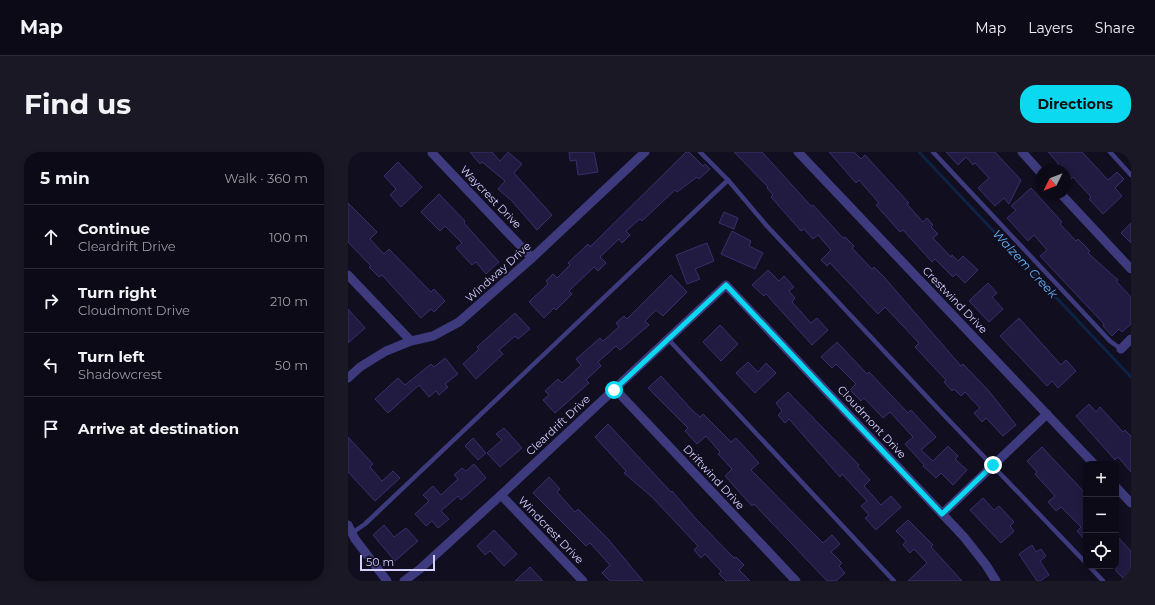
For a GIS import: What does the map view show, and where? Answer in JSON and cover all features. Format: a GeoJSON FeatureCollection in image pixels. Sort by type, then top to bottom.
{"type":"FeatureCollection","features":[{"type":"Feature","properties":{"kind":"street","name":"Windway Drive"},"geometry":{"type":"LineString","coordinates":[[348,378],[373,358],[386,351],[411,341],[433,336],[459,322],[532,258],[645,152]]}},
{"type":"Feature","properties":{"kind":"street","name":"Crestwind Drive"},"geometry":{"type":"LineString","coordinates":[[798,152],[1091,461]]}},
{"type":"Feature","properties":{"kind":"street"},"geometry":{"type":"LineString","coordinates":[[1022,152],[1035,166]]}},
{"type":"Feature","properties":{"kind":"street","name":"Waycrest Drive"},"geometry":{"type":"LineString","coordinates":[[432,153],[532,258]]}},
{"type":"Feature","properties":{"kind":"street"},"geometry":{"type":"LineString","coordinates":[[1067,200],[1131,269]]}},
{"type":"Feature","properties":{"kind":"street"},"geometry":{"type":"LineString","coordinates":[[348,275],[411,341]]}},
{"type":"Feature","properties":{"kind":"street","name":"Cleardrift Drive"},"geometry":{"type":"LineString","coordinates":[[404,581],[420,570],[726,285]]}},
{"type":"Feature","properties":{"kind":"street","name":"Cloudmont Drive"},"geometry":{"type":"LineString","coordinates":[[726,285],[973,547],[996,581]]}},
{"type":"Feature","properties":{"kind":"street"},"geometry":{"type":"LineString","coordinates":[[1121,349],[1131,339]]}},
{"type":"Feature","properties":{"kind":"street","name":"Driftwind Drive"},"geometry":{"type":"LineString","coordinates":[[614,390],[796,581]]}},
{"type":"Feature","properties":{"kind":"street"},"geometry":{"type":"LineString","coordinates":[[942,514],[1047,414]]}},
{"type":"Feature","properties":{"kind":"street"},"geometry":{"type":"LineString","coordinates":[[1119,490],[1131,503]]}},
{"type":"Feature","properties":{"kind":"street","name":"Windcrest Drive"},"geometry":{"type":"LineString","coordinates":[[501,495],[583,581]]}},
{"type":"Feature","properties":{"kind":"street"},"geometry":{"type":"LineString","coordinates":[[350,529],[387,581]]}},
{"type":"Feature","properties":{"kind":"lane"},"geometry":{"type":"LineString","coordinates":[[700,152],[728,180],[766,225],[942,413],[1083,560]]}},
{"type":"Feature","properties":{"kind":"lane"},"geometry":{"type":"LineString","coordinates":[[933,152],[1110,341],[1121,349]]}},
{"type":"Feature","properties":{"kind":"lane"},"geometry":{"type":"LineString","coordinates":[[1110,152],[1131,175]]}},
{"type":"Feature","properties":{"kind":"lane"},"geometry":{"type":"LineString","coordinates":[[350,529],[365,524],[728,180]]}},
{"type":"Feature","properties":{"kind":"lane"},"geometry":{"type":"LineString","coordinates":[[668,339],[894,581]]}},
{"type":"Feature","properties":{"kind":"lane"},"geometry":{"type":"LineString","coordinates":[[1092,569],[1103,581]]}},
{"type":"Feature","properties":{"kind":"building"},"geometry":{"type":"Polygon","coordinates":[[[470,152],[492,152],[500,161],[508,152],[522,164],[514,173],[552,215],[537,230],[512,201],[498,189],[505,181],[482,162],[480,164],[470,152]]]}},
{"type":"Feature","properties":{"kind":"building"},"geometry":{"type":"Polygon","coordinates":[[[569,152],[594,152],[598,172],[578,175],[576,160],[570,161],[569,152]]]}},
{"type":"Feature","properties":{"kind":"building"},"geometry":{"type":"Polygon","coordinates":[[[686,152],[689,152],[703,166],[705,164],[710,169],[699,179],[697,177],[677,192],[675,190],[642,221],[640,219],[626,231],[630,235],[622,243],[619,239],[600,257],[606,263],[598,271],[594,267],[569,291],[572,294],[556,310],[554,308],[544,318],[529,302],[548,284],[546,281],[553,274],[557,278],[570,265],[568,263],[588,244],[590,247],[686,152]]]}},
{"type":"Feature","properties":{"kind":"building"},"geometry":{"type":"Polygon","coordinates":[[[734,152],[762,152],[811,206],[813,205],[843,238],[845,237],[854,246],[852,248],[872,269],[874,267],[884,277],[961,366],[963,364],[988,390],[1016,425],[1003,436],[986,418],[982,422],[974,413],[980,408],[965,392],[961,396],[954,389],[952,391],[944,382],[946,380],[915,347],[919,343],[885,307],[878,314],[830,263],[827,266],[821,260],[831,250],[818,235],[813,239],[804,229],[801,231],[771,197],[773,195],[767,188],[768,187],[734,152]]]}},
{"type":"Feature","properties":{"kind":"building"},"geometry":{"type":"Polygon","coordinates":[[[829,152],[854,152],[861,159],[865,155],[909,203],[907,204],[923,222],[927,218],[933,225],[931,227],[938,234],[933,238],[951,257],[952,255],[958,261],[963,256],[978,270],[965,283],[956,274],[953,277],[935,259],[932,262],[903,230],[900,232],[876,205],[879,203],[859,180],[856,183],[829,152]]]}},
{"type":"Feature","properties":{"kind":"building"},"geometry":{"type":"Polygon","coordinates":[[[946,152],[995,152],[1021,180],[1009,204],[1004,198],[995,206],[978,188],[989,178],[975,163],[973,165],[966,157],[958,165],[946,152]]]}},
{"type":"Feature","properties":{"kind":"building"},"geometry":{"type":"Polygon","coordinates":[[[1048,152],[1082,152],[1108,180],[1117,172],[1124,179],[1115,188],[1122,196],[1103,214],[1089,199],[1091,197],[1073,177],[1071,179],[1071,164],[1058,163],[1048,152]]]}},
{"type":"Feature","properties":{"kind":"building"},"geometry":{"type":"Polygon","coordinates":[[[398,162],[422,187],[401,207],[390,195],[396,189],[384,176],[398,162]]]}},
{"type":"Feature","properties":{"kind":"building"},"geometry":{"type":"Polygon","coordinates":[[[1031,188],[1035,192],[1035,200],[1042,200],[1062,222],[1060,224],[1076,241],[1078,239],[1090,251],[1088,253],[1118,280],[1116,281],[1131,297],[1131,324],[1122,332],[1119,329],[1112,336],[1103,326],[1104,324],[1040,256],[1047,250],[1034,235],[1028,241],[1007,218],[1016,210],[1011,206],[1031,188]]]}},
{"type":"Feature","properties":{"kind":"building"},"geometry":{"type":"Polygon","coordinates":[[[439,194],[465,221],[464,223],[499,262],[486,274],[476,262],[472,265],[456,248],[462,243],[445,226],[440,231],[421,212],[439,194]]]}},
{"type":"Feature","properties":{"kind":"building"},"geometry":{"type":"Polygon","coordinates":[[[348,203],[377,232],[370,239],[384,254],[389,249],[431,292],[434,289],[445,301],[434,312],[431,309],[421,318],[382,275],[379,277],[369,267],[371,266],[348,242],[348,203]]]}},
{"type":"Feature","properties":{"kind":"building"},"geometry":{"type":"Polygon","coordinates":[[[724,212],[738,218],[734,229],[719,223],[724,212]]]}},
{"type":"Feature","properties":{"kind":"building"},"geometry":{"type":"Polygon","coordinates":[[[1131,223],[1131,243],[1121,233],[1131,223]]]}},
{"type":"Feature","properties":{"kind":"building"},"geometry":{"type":"Polygon","coordinates":[[[732,231],[751,241],[749,246],[763,253],[755,269],[721,254],[732,231]]]}},
{"type":"Feature","properties":{"kind":"building"},"geometry":{"type":"Polygon","coordinates":[[[707,243],[714,261],[695,269],[700,279],[687,284],[676,255],[707,243]]]}},
{"type":"Feature","properties":{"kind":"building"},"geometry":{"type":"Polygon","coordinates":[[[768,270],[779,281],[784,276],[794,287],[789,291],[795,298],[792,302],[811,323],[817,318],[828,330],[812,345],[766,294],[764,296],[752,285],[768,270]]]}},
{"type":"Feature","properties":{"kind":"building"},"geometry":{"type":"Polygon","coordinates":[[[671,275],[687,292],[663,316],[656,310],[645,321],[649,325],[620,350],[616,346],[598,362],[601,366],[586,380],[589,383],[555,413],[543,400],[549,395],[545,391],[558,379],[562,383],[581,365],[576,359],[600,338],[603,341],[619,327],[616,323],[624,316],[627,319],[671,275]]]}},
{"type":"Feature","properties":{"kind":"building"},"geometry":{"type":"Polygon","coordinates":[[[988,283],[997,293],[992,297],[1003,309],[989,322],[969,301],[988,283]]]}},
{"type":"Feature","properties":{"kind":"building"},"geometry":{"type":"Polygon","coordinates":[[[348,309],[365,328],[348,343],[348,309]]]}},
{"type":"Feature","properties":{"kind":"building"},"geometry":{"type":"Polygon","coordinates":[[[515,313],[530,329],[518,339],[515,336],[499,350],[503,354],[476,379],[463,364],[479,349],[477,347],[515,313]]]}},
{"type":"Feature","properties":{"kind":"building"},"geometry":{"type":"Polygon","coordinates":[[[1019,318],[1061,365],[1066,360],[1076,371],[1058,388],[1052,381],[1047,386],[1000,336],[1019,318]]]}},
{"type":"Feature","properties":{"kind":"building"},"geometry":{"type":"Polygon","coordinates":[[[720,325],[738,344],[721,361],[703,342],[720,325]]]}},
{"type":"Feature","properties":{"kind":"building"},"geometry":{"type":"Polygon","coordinates":[[[837,342],[867,374],[869,372],[908,413],[911,410],[936,437],[921,450],[933,461],[948,446],[958,456],[955,459],[967,470],[953,485],[941,473],[936,478],[923,466],[924,465],[905,444],[913,437],[890,412],[883,418],[864,398],[861,401],[850,390],[856,384],[836,364],[832,368],[821,357],[837,342]]]}},
{"type":"Feature","properties":{"kind":"building"},"geometry":{"type":"Polygon","coordinates":[[[445,358],[458,374],[445,384],[448,387],[439,395],[436,391],[429,397],[419,385],[388,413],[375,399],[398,378],[405,385],[431,364],[434,367],[445,358]]]}},
{"type":"Feature","properties":{"kind":"building"},"geometry":{"type":"Polygon","coordinates":[[[748,362],[758,372],[766,363],[776,373],[755,393],[736,373],[748,362]]]}},
{"type":"Feature","properties":{"kind":"building"},"geometry":{"type":"Polygon","coordinates":[[[661,376],[700,417],[703,414],[731,442],[736,438],[759,463],[751,470],[823,543],[832,535],[840,544],[831,552],[842,563],[839,566],[845,573],[836,581],[827,581],[754,504],[752,506],[725,476],[732,469],[718,454],[720,452],[706,436],[697,444],[685,431],[688,428],[648,388],[661,376]]]}},
{"type":"Feature","properties":{"kind":"building"},"geometry":{"type":"Polygon","coordinates":[[[788,392],[859,465],[857,466],[870,480],[864,486],[881,505],[891,496],[901,507],[876,530],[865,518],[869,515],[861,506],[867,501],[842,474],[840,477],[789,419],[785,423],[778,415],[782,411],[776,403],[788,392]]]}},
{"type":"Feature","properties":{"kind":"building"},"geometry":{"type":"Polygon","coordinates":[[[1089,404],[1096,412],[1100,407],[1123,432],[1125,430],[1131,436],[1131,472],[1118,457],[1115,460],[1076,416],[1089,404]]]}},
{"type":"Feature","properties":{"kind":"building"},"geometry":{"type":"Polygon","coordinates":[[[608,424],[671,492],[672,491],[696,519],[734,558],[736,557],[744,565],[739,570],[750,581],[726,581],[719,574],[721,571],[705,554],[701,558],[694,550],[698,546],[652,497],[624,473],[626,471],[595,437],[608,424]]]}},
{"type":"Feature","properties":{"kind":"building"},"geometry":{"type":"Polygon","coordinates":[[[504,428],[522,448],[500,467],[487,453],[502,440],[496,434],[504,428]]]}},
{"type":"Feature","properties":{"kind":"building"},"geometry":{"type":"Polygon","coordinates":[[[348,437],[373,464],[370,467],[382,481],[393,471],[400,478],[375,501],[348,472],[348,437]]]}},
{"type":"Feature","properties":{"kind":"building"},"geometry":{"type":"Polygon","coordinates":[[[473,438],[486,453],[478,460],[465,446],[473,438]]]}},
{"type":"Feature","properties":{"kind":"building"},"geometry":{"type":"Polygon","coordinates":[[[1042,447],[1083,491],[1083,538],[1077,531],[1081,527],[1061,507],[1056,511],[1048,502],[1055,496],[1035,474],[1037,472],[1027,461],[1042,447]]]}},
{"type":"Feature","properties":{"kind":"building"},"geometry":{"type":"Polygon","coordinates":[[[474,464],[486,478],[461,500],[458,496],[441,511],[449,519],[438,528],[432,521],[426,526],[415,514],[429,501],[423,495],[433,486],[441,495],[458,479],[454,475],[462,468],[466,471],[474,464]]]}},
{"type":"Feature","properties":{"kind":"building"},"geometry":{"type":"Polygon","coordinates":[[[549,477],[560,489],[557,492],[575,512],[578,509],[608,539],[643,581],[610,581],[602,573],[610,565],[590,543],[586,546],[533,493],[549,477]]]}},
{"type":"Feature","properties":{"kind":"building"},"geometry":{"type":"Polygon","coordinates":[[[983,498],[994,510],[999,506],[1014,522],[1010,526],[1014,531],[1001,543],[970,510],[983,498]]]}},
{"type":"Feature","properties":{"kind":"building"},"geometry":{"type":"Polygon","coordinates":[[[908,520],[933,545],[931,547],[962,581],[908,581],[927,563],[914,549],[910,553],[903,545],[906,541],[896,531],[908,520]]]}},
{"type":"Feature","properties":{"kind":"building"},"geometry":{"type":"Polygon","coordinates":[[[384,525],[394,537],[406,528],[418,541],[395,561],[373,535],[384,525]]]}},
{"type":"Feature","properties":{"kind":"building"},"geometry":{"type":"Polygon","coordinates":[[[494,530],[517,554],[504,566],[490,551],[485,555],[477,546],[494,530]]]}},
{"type":"Feature","properties":{"kind":"building"},"geometry":{"type":"Polygon","coordinates":[[[1119,538],[1131,551],[1131,581],[1126,581],[1116,571],[1116,569],[1119,569],[1119,538]]]}},
{"type":"Feature","properties":{"kind":"building"},"geometry":{"type":"Polygon","coordinates":[[[1032,545],[1036,552],[1041,549],[1046,556],[1040,561],[1049,575],[1040,581],[1037,581],[1019,554],[1032,545]]]}},
{"type":"Feature","properties":{"kind":"building"},"geometry":{"type":"Polygon","coordinates":[[[530,567],[543,581],[515,581],[530,567]]]}},
{"type":"Feature","properties":{"kind":"waterway","name":"Walzem Creek"},"geometry":{"type":"LineString","coordinates":[[919,152],[1131,377]]}},
{"type":"Feature","properties":{"kind":"route"},"geometry":{"type":"LineString","coordinates":[[614,390],[726,285],[942,514],[993,465]]}}]}
